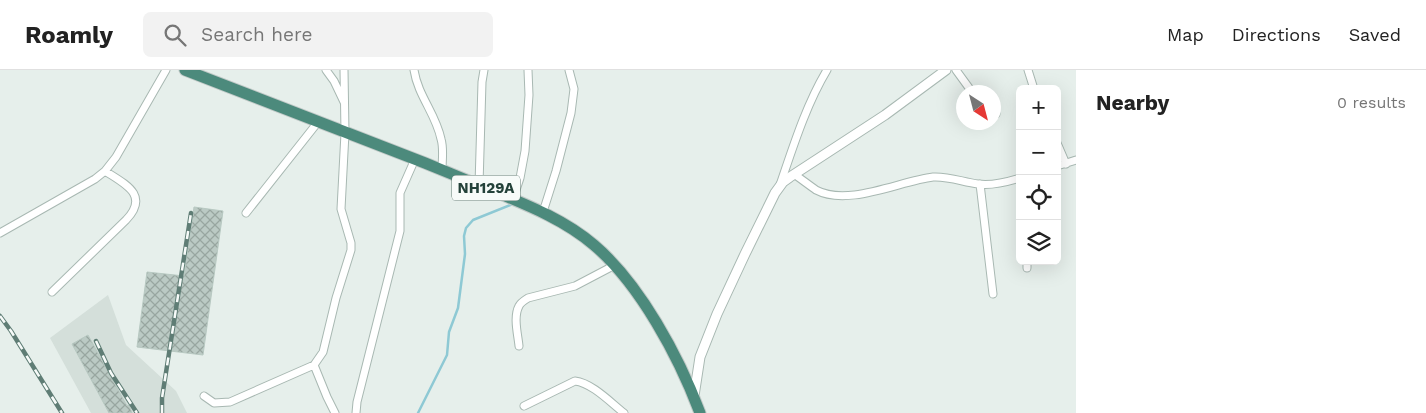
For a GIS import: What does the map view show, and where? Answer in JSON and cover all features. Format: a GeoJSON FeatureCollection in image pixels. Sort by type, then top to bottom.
{"type":"FeatureCollection","features":[{"type":"Feature","properties":{"kind":"highway","name":"NH129A"},"geometry":{"type":"LineString","coordinates":[[185,70],[513,199],[543,212],[579,233],[615,265],[634,289],[663,336],[694,396],[700,413]]}},
{"type":"Feature","properties":{"kind":"street"},"geometry":{"type":"LineString","coordinates":[[0,233],[95,179],[105,171],[116,157],[166,70]]}},
{"type":"Feature","properties":{"kind":"street"},"geometry":{"type":"LineString","coordinates":[[326,70],[334,80],[345,105]]}},
{"type":"Feature","properties":{"kind":"street"},"geometry":{"type":"LineString","coordinates":[[204,396],[214,403],[230,402],[314,365],[323,352],[336,298],[351,250],[351,243],[341,208],[345,133],[344,70]]}},
{"type":"Feature","properties":{"kind":"street"},"geometry":{"type":"LineString","coordinates":[[414,70],[418,88],[434,119],[441,138],[443,146],[442,170]]}},
{"type":"Feature","properties":{"kind":"street"},"geometry":{"type":"LineString","coordinates":[[479,185],[484,70]]}},
{"type":"Feature","properties":{"kind":"street"},"geometry":{"type":"LineString","coordinates":[[513,199],[526,151],[529,95],[528,70]]}},
{"type":"Feature","properties":{"kind":"street"},"geometry":{"type":"LineString","coordinates":[[543,212],[571,113],[574,89],[569,70]]}},
{"type":"Feature","properties":{"kind":"street"},"geometry":{"type":"LineString","coordinates":[[694,396],[700,357],[717,314],[779,186],[819,82],[826,70]]}},
{"type":"Feature","properties":{"kind":"street"},"geometry":{"type":"LineString","coordinates":[[779,186],[794,174],[886,115],[946,70]]}},
{"type":"Feature","properties":{"kind":"street"},"geometry":{"type":"LineString","coordinates":[[956,70],[967,85]]}},
{"type":"Feature","properties":{"kind":"street"},"geometry":{"type":"LineString","coordinates":[[1028,70],[1033,85]]}},
{"type":"Feature","properties":{"kind":"street"},"geometry":{"type":"LineString","coordinates":[[246,213],[318,122]]}},
{"type":"Feature","properties":{"kind":"street"},"geometry":{"type":"LineString","coordinates":[[1061,152],[1066,164]]}},
{"type":"Feature","properties":{"kind":"street"},"geometry":{"type":"LineString","coordinates":[[356,413],[357,402],[400,231],[400,193],[415,159]]}},
{"type":"Feature","properties":{"kind":"street"},"geometry":{"type":"LineString","coordinates":[[1061,165],[1076,160]]}},
{"type":"Feature","properties":{"kind":"street"},"geometry":{"type":"LineString","coordinates":[[52,292],[133,213],[136,205],[134,193],[129,187],[105,171]]}},
{"type":"Feature","properties":{"kind":"street"},"geometry":{"type":"LineString","coordinates":[[794,174],[816,190],[840,195],[861,193],[932,177],[980,184],[1016,179]]}},
{"type":"Feature","properties":{"kind":"street"},"geometry":{"type":"LineString","coordinates":[[980,184],[994,294]]}},
{"type":"Feature","properties":{"kind":"street"},"geometry":{"type":"LineString","coordinates":[[519,346],[516,313],[522,301],[576,286],[615,265]]}},
{"type":"Feature","properties":{"kind":"street"},"geometry":{"type":"LineString","coordinates":[[314,365],[335,413]]}},
{"type":"Feature","properties":{"kind":"street"},"geometry":{"type":"LineString","coordinates":[[524,406],[575,380],[591,386],[624,413]]}},
{"type":"Feature","properties":{"kind":"shaded area"},"geometry":{"type":"Polygon","coordinates":[[[108,295],[126,345],[176,391],[187,413],[91,413],[50,338],[108,295]]]}},
{"type":"Feature","properties":{"kind":"building"},"geometry":{"type":"Polygon","coordinates":[[[194,207],[223,211],[203,355],[137,347],[147,272],[184,276],[194,207]]]}},
{"type":"Feature","properties":{"kind":"building"},"geometry":{"type":"Polygon","coordinates":[[[88,335],[132,413],[109,413],[72,344],[88,335]]]}},
{"type":"Feature","properties":{"kind":"waterway"},"geometry":{"type":"LineString","coordinates":[[418,413],[447,355],[449,332],[458,308],[465,254],[464,236],[466,228],[473,220],[513,204]]}},
{"type":"Feature","properties":{"kind":"railway"},"geometry":{"type":"LineString","coordinates":[[162,413],[162,398],[191,213]]}},
{"type":"Feature","properties":{"kind":"railway"},"geometry":{"type":"LineString","coordinates":[[0,316],[62,413]]}},
{"type":"Feature","properties":{"kind":"railway"},"geometry":{"type":"LineString","coordinates":[[96,341],[111,373],[137,413]]}}]}
